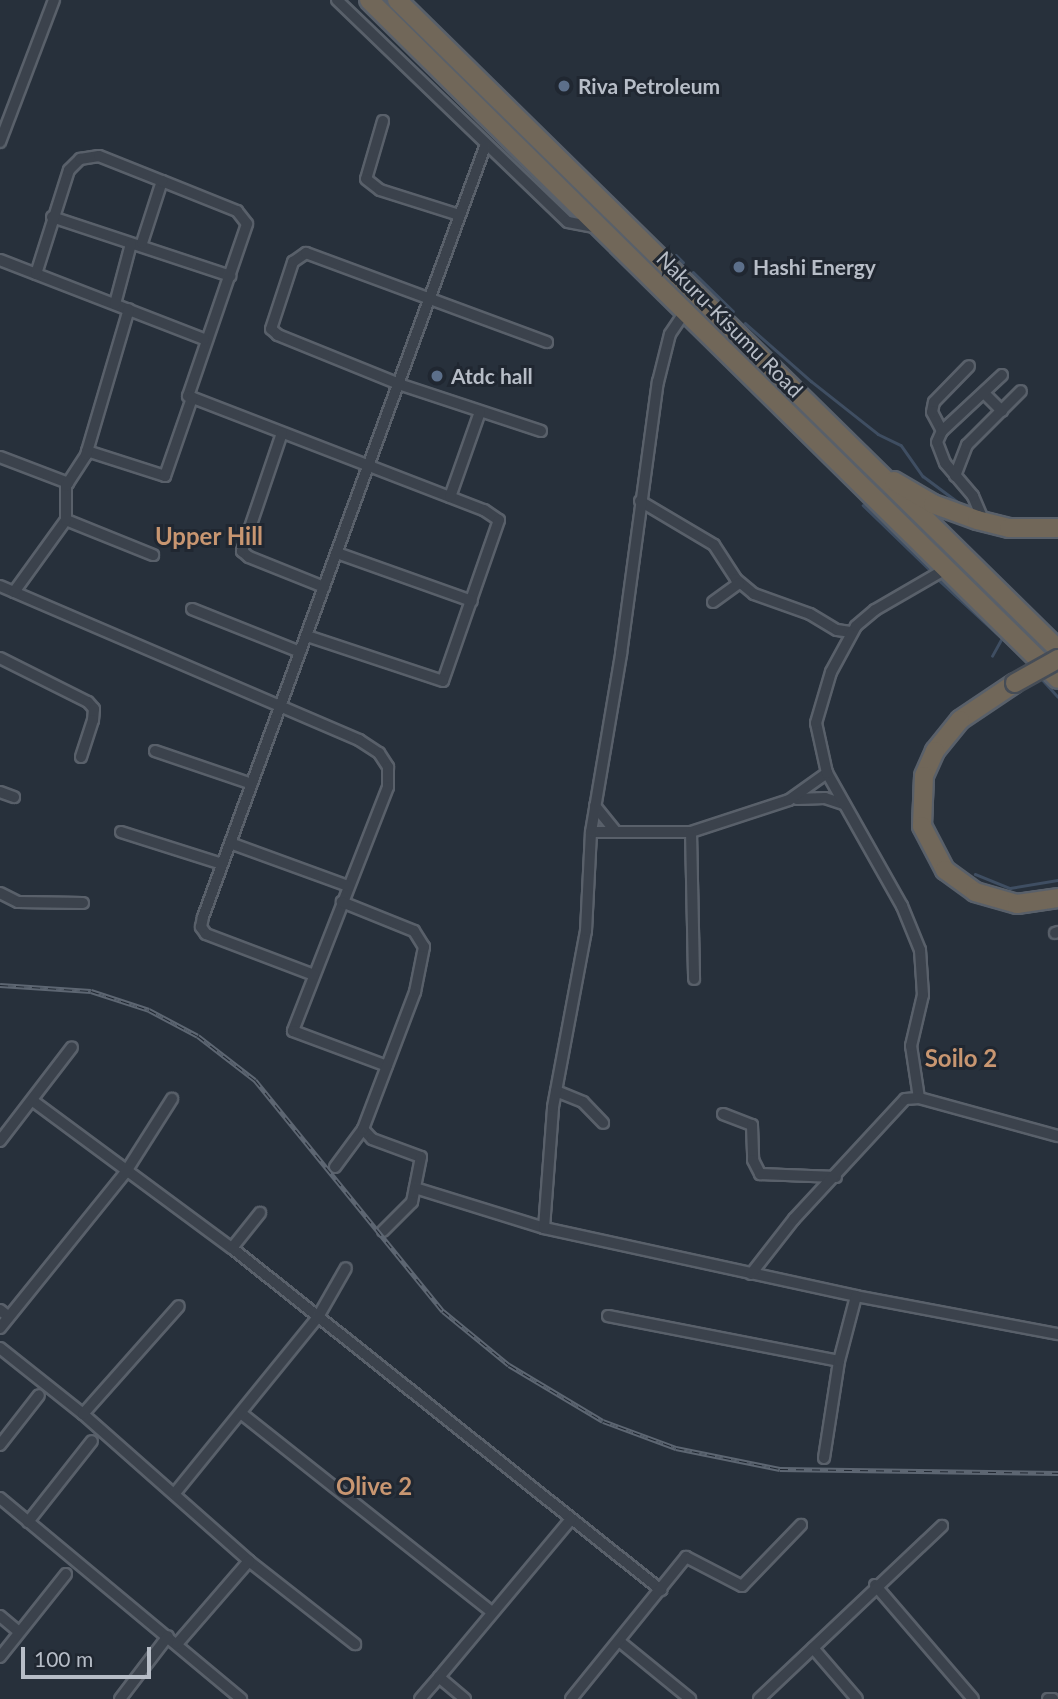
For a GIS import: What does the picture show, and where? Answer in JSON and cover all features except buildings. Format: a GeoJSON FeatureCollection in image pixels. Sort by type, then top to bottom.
{"type":"FeatureCollection","features":[{"type":"Feature","properties":{"kind":"highway","name":"Nakuru-Kisumu Road"},"geometry":{"type":"LineString","coordinates":[[397,0],[1058,649]]}},
{"type":"Feature","properties":{"kind":"highway","name":"Nakuru-Kisumu Road"},"geometry":{"type":"LineString","coordinates":[[372,3],[1058,679]]}},
{"type":"Feature","properties":{"kind":"highway"},"geometry":{"type":"LineString","coordinates":[[863,458],[933,504],[985,523],[1009,528],[1058,528]]}},
{"type":"Feature","properties":{"kind":"highway"},"geometry":{"type":"LineString","coordinates":[[1058,659],[1015,683],[960,720],[935,751],[924,776],[922,826],[945,870],[975,892],[1017,904],[1058,898]]}},
{"type":"Feature","properties":{"kind":"street"},"geometry":{"type":"LineString","coordinates":[[0,142],[54,0]]}},
{"type":"Feature","properties":{"kind":"street"},"geometry":{"type":"LineString","coordinates":[[337,0],[485,147],[568,222],[599,228]]}},
{"type":"Feature","properties":{"kind":"street"},"geometry":{"type":"LineString","coordinates":[[357,20],[372,3]]}},
{"type":"Feature","properties":{"kind":"street"},"geometry":{"type":"LineString","coordinates":[[383,121],[366,179],[380,190],[459,215]]}},
{"type":"Feature","properties":{"kind":"street"},"geometry":{"type":"LineString","coordinates":[[314,975],[206,934],[201,927],[203,917],[278,706],[337,553],[366,463],[399,384],[485,147]]}},
{"type":"Feature","properties":{"kind":"street"},"geometry":{"type":"LineString","coordinates":[[36,274],[69,170],[80,159],[99,156],[244,216],[246,236],[204,338],[205,348],[188,392],[192,398],[366,463],[499,520],[441,681],[307,636]]}},
{"type":"Feature","properties":{"kind":"street"},"geometry":{"type":"LineString","coordinates":[[115,304],[162,181]]}},
{"type":"Feature","properties":{"kind":"street"},"geometry":{"type":"LineString","coordinates":[[52,217],[230,276]]}},
{"type":"Feature","properties":{"kind":"street"},"geometry":{"type":"LineString","coordinates":[[541,431],[399,384],[274,332],[272,321],[296,256],[306,253],[428,301],[547,342]]}},
{"type":"Feature","properties":{"kind":"street"},"geometry":{"type":"LineString","coordinates":[[0,260],[204,338]]}},
{"type":"Feature","properties":{"kind":"street"},"geometry":{"type":"LineString","coordinates":[[14,592],[66,520],[68,483],[87,451],[129,309]]}},
{"type":"Feature","properties":{"kind":"street"},"geometry":{"type":"LineString","coordinates":[[544,1227],[556,1091],[586,931],[591,832],[621,654],[640,501],[664,352],[684,313]]}},
{"type":"Feature","properties":{"kind":"street"},"geometry":{"type":"LineString","coordinates":[[942,431],[932,412],[934,402],[969,366]]}},
{"type":"Feature","properties":{"kind":"street"},"geometry":{"type":"LineString","coordinates":[[985,523],[979,506],[938,451],[942,431],[985,394],[1002,375]]}},
{"type":"Feature","properties":{"kind":"street"},"geometry":{"type":"LineString","coordinates":[[956,476],[967,444],[1021,391]]}},
{"type":"Feature","properties":{"kind":"street"},"geometry":{"type":"LineString","coordinates":[[985,394],[1002,411]]}},
{"type":"Feature","properties":{"kind":"street"},"geometry":{"type":"LineString","coordinates":[[87,451],[165,476],[192,398]]}},
{"type":"Feature","properties":{"kind":"street"},"geometry":{"type":"LineString","coordinates":[[450,497],[480,412]]}},
{"type":"Feature","properties":{"kind":"street"},"geometry":{"type":"LineString","coordinates":[[282,433],[242,551],[324,587]]}},
{"type":"Feature","properties":{"kind":"street"},"geometry":{"type":"LineString","coordinates":[[0,457],[68,483]]}},
{"type":"Feature","properties":{"kind":"street"},"geometry":{"type":"LineString","coordinates":[[640,501],[714,545],[739,583],[754,594],[810,614],[837,630],[852,632]]}},
{"type":"Feature","properties":{"kind":"street"},"geometry":{"type":"LineString","coordinates":[[66,520],[153,555]]}},
{"type":"Feature","properties":{"kind":"street"},"geometry":{"type":"LineString","coordinates":[[337,553],[472,601]]}},
{"type":"Feature","properties":{"kind":"street"},"geometry":{"type":"LineString","coordinates":[[919,1098],[911,1046],[923,995],[920,950],[902,906],[827,773],[816,735],[818,709],[852,632],[874,610],[944,569]]}},
{"type":"Feature","properties":{"kind":"street"},"geometry":{"type":"LineString","coordinates":[[713,602],[739,583]]}},
{"type":"Feature","properties":{"kind":"street"},"geometry":{"type":"LineString","coordinates":[[0,586],[359,740],[379,753],[388,767],[388,787],[293,1033],[387,1066]]}},
{"type":"Feature","properties":{"kind":"street"},"geometry":{"type":"LineString","coordinates":[[192,609],[300,652]]}},
{"type":"Feature","properties":{"kind":"street"},"geometry":{"type":"LineString","coordinates":[[0,658],[88,702],[94,709],[93,720],[80,757]]}},
{"type":"Feature","properties":{"kind":"street"},"geometry":{"type":"LineString","coordinates":[[155,751],[252,785]]}},
{"type":"Feature","properties":{"kind":"street"},"geometry":{"type":"LineString","coordinates":[[789,800],[827,773]]}},
{"type":"Feature","properties":{"kind":"street"},"geometry":{"type":"LineString","coordinates":[[0,792],[14,797]]}},
{"type":"Feature","properties":{"kind":"street"},"geometry":{"type":"LineString","coordinates":[[591,832],[691,832],[789,800],[825,798],[844,804]]}},
{"type":"Feature","properties":{"kind":"street"},"geometry":{"type":"LineString","coordinates":[[595,806],[616,832]]}},
{"type":"Feature","properties":{"kind":"street"},"geometry":{"type":"LineString","coordinates":[[121,832],[222,864]]}},
{"type":"Feature","properties":{"kind":"street"},"geometry":{"type":"LineString","coordinates":[[691,832],[694,979]]}},
{"type":"Feature","properties":{"kind":"street"},"geometry":{"type":"LineString","coordinates":[[230,843],[348,886]]}},
{"type":"Feature","properties":{"kind":"street"},"geometry":{"type":"LineString","coordinates":[[0,893],[18,901],[83,903]]}},
{"type":"Feature","properties":{"kind":"street"},"geometry":{"type":"LineString","coordinates":[[335,1167],[363,1129],[415,992],[424,947],[414,931],[342,902]]}},
{"type":"Feature","properties":{"kind":"street"},"geometry":{"type":"LineString","coordinates":[[0,1141],[72,1047]]}},
{"type":"Feature","properties":{"kind":"street"},"geometry":{"type":"LineString","coordinates":[[556,1091],[583,1102],[603,1123]]}},
{"type":"Feature","properties":{"kind":"street"},"geometry":{"type":"LineString","coordinates":[[751,1274],[794,1219],[836,1177],[893,1109],[905,1099],[919,1098],[1058,1136]]}},
{"type":"Feature","properties":{"kind":"street"},"geometry":{"type":"LineString","coordinates":[[0,1328],[5,1314],[125,1173],[173,1100]]}},
{"type":"Feature","properties":{"kind":"street"},"geometry":{"type":"LineString","coordinates":[[33,1101],[125,1173],[232,1248],[662,1590]]}},
{"type":"Feature","properties":{"kind":"street"},"geometry":{"type":"LineString","coordinates":[[723,1114],[752,1125],[753,1160],[760,1174],[836,1177]]}},
{"type":"Feature","properties":{"kind":"street"},"geometry":{"type":"LineString","coordinates":[[363,1129],[372,1139],[421,1157],[410,1205],[383,1231]]}},
{"type":"Feature","properties":{"kind":"street"},"geometry":{"type":"LineString","coordinates":[[415,1188],[544,1227],[856,1296],[1058,1334]]}},
{"type":"Feature","properties":{"kind":"street"},"geometry":{"type":"LineString","coordinates":[[232,1248],[260,1213]]}},
{"type":"Feature","properties":{"kind":"street"},"geometry":{"type":"LineString","coordinates":[[175,1493],[242,1414],[318,1317],[346,1268]]}},
{"type":"Feature","properties":{"kind":"street"},"geometry":{"type":"LineString","coordinates":[[824,1458],[839,1361],[856,1296]]}},
{"type":"Feature","properties":{"kind":"street"},"geometry":{"type":"LineString","coordinates":[[83,1414],[178,1306]]}},
{"type":"Feature","properties":{"kind":"street"},"geometry":{"type":"LineString","coordinates":[[608,1316],[839,1361]]}},
{"type":"Feature","properties":{"kind":"street"},"geometry":{"type":"LineString","coordinates":[[0,1348],[83,1414],[248,1560],[355,1644]]}},
{"type":"Feature","properties":{"kind":"street"},"geometry":{"type":"LineString","coordinates":[[0,1445],[39,1395]]}},
{"type":"Feature","properties":{"kind":"street"},"geometry":{"type":"LineString","coordinates":[[242,1414],[492,1612]]}},
{"type":"Feature","properties":{"kind":"street"},"geometry":{"type":"LineString","coordinates":[[28,1522],[92,1441]]}},
{"type":"Feature","properties":{"kind":"street"},"geometry":{"type":"LineString","coordinates":[[0,1498],[241,1699]]}},
{"type":"Feature","properties":{"kind":"street"},"geometry":{"type":"LineString","coordinates":[[421,1699],[571,1519]]}},
{"type":"Feature","properties":{"kind":"street"},"geometry":{"type":"LineString","coordinates":[[571,1699],[662,1590],[686,1557],[742,1586],[801,1525]]}},
{"type":"Feature","properties":{"kind":"street"},"geometry":{"type":"LineString","coordinates":[[760,1699],[875,1585],[942,1526]]}},
{"type":"Feature","properties":{"kind":"street"},"geometry":{"type":"LineString","coordinates":[[177,1644],[248,1560]]}},
{"type":"Feature","properties":{"kind":"street"},"geometry":{"type":"LineString","coordinates":[[0,1657],[66,1574]]}},
{"type":"Feature","properties":{"kind":"street"},"geometry":{"type":"LineString","coordinates":[[875,1585],[973,1699]]}},
{"type":"Feature","properties":{"kind":"street"},"geometry":{"type":"LineString","coordinates":[[0,1616],[18,1631]]}},
{"type":"Feature","properties":{"kind":"street"},"geometry":{"type":"LineString","coordinates":[[120,1699],[168,1636]]}},
{"type":"Feature","properties":{"kind":"street"},"geometry":{"type":"LineString","coordinates":[[619,1641],[690,1699]]}},
{"type":"Feature","properties":{"kind":"street"},"geometry":{"type":"LineString","coordinates":[[813,1648],[857,1699]]}},
{"type":"Feature","properties":{"kind":"street"},"geometry":{"type":"LineString","coordinates":[[439,1676],[465,1699]]}},
{"type":"Feature","properties":{"kind":"waterway"},"geometry":{"type":"LineString","coordinates":[[676,255],[683,262]]}},
{"type":"Feature","properties":{"kind":"waterway"},"geometry":{"type":"LineString","coordinates":[[693,272],[733,311]]}},
{"type":"Feature","properties":{"kind":"waterway"},"geometry":{"type":"LineString","coordinates":[[745,323],[811,381],[878,434],[901,445],[923,476],[966,508]]}},
{"type":"Feature","properties":{"kind":"waterway"},"geometry":{"type":"LineString","coordinates":[[863,505],[930,570]]}},
{"type":"Feature","properties":{"kind":"waterway"},"geometry":{"type":"LineString","coordinates":[[939,580],[1029,663]]}},
{"type":"Feature","properties":{"kind":"waterway"},"geometry":{"type":"LineString","coordinates":[[992,656],[1002,638]]}},
{"type":"Feature","properties":{"kind":"waterway"},"geometry":{"type":"LineString","coordinates":[[1041,678],[1058,697]]}},
{"type":"Feature","properties":{"kind":"waterway"},"geometry":{"type":"LineString","coordinates":[[975,874],[1010,888],[1058,880]]}},
{"type":"Feature","properties":{"kind":"railway"},"geometry":{"type":"LineString","coordinates":[[0,985],[91,991],[149,1010],[198,1036],[255,1080],[443,1311],[509,1365],[603,1421],[676,1448],[780,1469],[1058,1473]]}},
{"type":"Feature","properties":{"kind":"place","name":"Riva Petroleum"},"geometry":{"type":"Point","coordinates":[564,86]}},
{"type":"Feature","properties":{"kind":"place","name":"Hashi Energy"},"geometry":{"type":"Point","coordinates":[739,267]}},
{"type":"Feature","properties":{"kind":"place","name":"Atdc hall"},"geometry":{"type":"Point","coordinates":[437,376]}},
{"type":"Feature","properties":{"kind":"district","name":"Upper Hill"},"geometry":{"type":"Point","coordinates":[209,536]}},
{"type":"Feature","properties":{"kind":"district","name":"Soilo 2"},"geometry":{"type":"Point","coordinates":[961,1058]}},
{"type":"Feature","properties":{"kind":"district","name":"Olive 2"},"geometry":{"type":"Point","coordinates":[374,1486]}}]}
